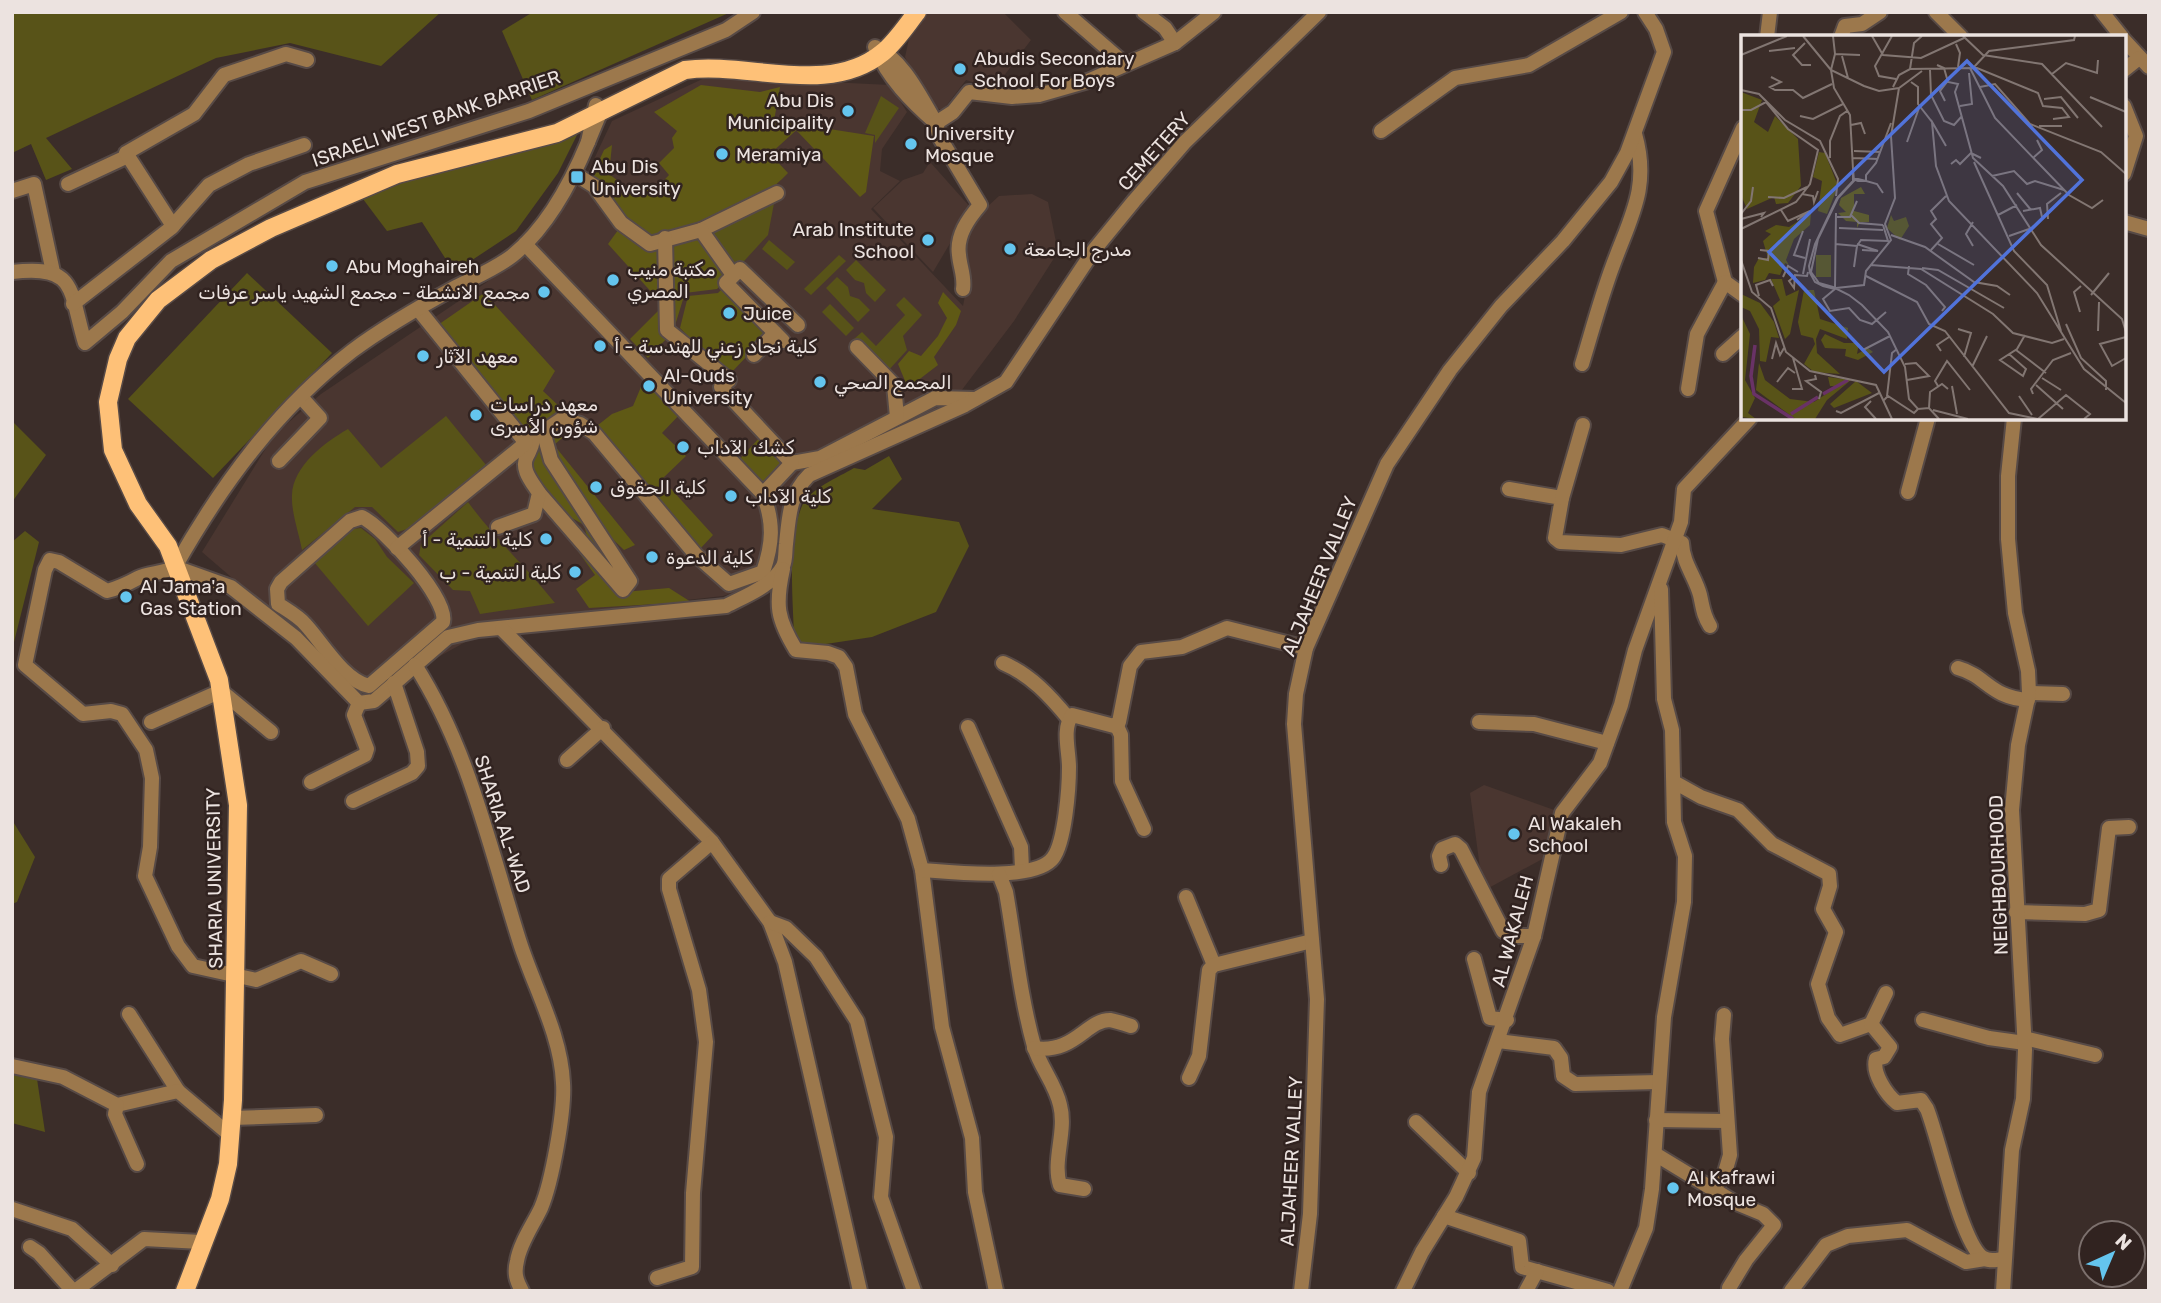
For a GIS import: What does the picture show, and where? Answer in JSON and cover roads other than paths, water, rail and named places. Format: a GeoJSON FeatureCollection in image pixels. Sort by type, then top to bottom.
{"type":"FeatureCollection","features":[{"type":"Feature","properties":{"kind":"main road"},"geometry":{"type":"LineString","coordinates":[[879,51],[907,12]]}},
{"type":"Feature","properties":{"kind":"main road"},"geometry":{"type":"LineString","coordinates":[[596,112],[685,70],[705,67],[811,75],[866,63],[917,12]]}},
{"type":"Feature","properties":{"kind":"main road","name":"SHARIA UNIVERSITY"},"geometry":{"type":"LineString","coordinates":[[185,1291],[201,1242],[220,1199],[231,1126],[238,805],[221,691],[176,567],[119,488],[106,450],[100,417],[101,382],[113,341],[123,324],[151,294],[189,266],[305,202],[377,171],[596,112]]}},
{"type":"Feature","properties":{"kind":"street","name":"ISRAELI WEST BANK BARRIER"},"geometry":{"type":"LineString","coordinates":[[73,304],[85,343],[122,312],[171,261],[305,182],[529,111],[726,30],[753,12]]}},
{"type":"Feature","properties":{"kind":"street"},"geometry":{"type":"LineString","coordinates":[[1065,12],[1125,64]]}},
{"type":"Feature","properties":{"kind":"street"},"geometry":{"type":"LineString","coordinates":[[1144,12],[1164,28],[1175,43]]}},
{"type":"Feature","properties":{"kind":"street"},"geometry":{"type":"LineString","coordinates":[[936,123],[953,113],[970,92],[1012,97],[1040,95],[1088,82],[1175,43],[1214,12]]}},
{"type":"Feature","properties":{"kind":"street","name":"CEMETERY"},"geometry":{"type":"LineString","coordinates":[[922,870],[908,819],[855,713],[846,667],[839,657],[828,653],[796,650],[783,629],[776,600],[784,565],[789,507],[795,489],[809,474],[976,399],[1006,382],[1094,250],[1134,201],[1185,142],[1319,12]]}},
{"type":"Feature","properties":{"kind":"street"},"geometry":{"type":"LineString","coordinates":[[1381,131],[1455,78],[1529,65],[1621,12]]}},
{"type":"Feature","properties":{"kind":"street","name":"ALJAHEER VALLEY"},"geometry":{"type":"LineString","coordinates":[[1301,1291],[1310,1214],[1317,999],[1294,724],[1296,694],[1306,648],[1387,464],[1413,423],[1501,306],[1563,242],[1611,182],[1635,134],[1664,52],[1656,29],[1645,12]]}},
{"type":"Feature","properties":{"kind":"street"},"geometry":{"type":"LineString","coordinates":[[1767,35],[1770,12]]}},
{"type":"Feature","properties":{"kind":"street"},"geometry":{"type":"LineString","coordinates":[[1842,35],[1845,26],[1862,24],[1881,12]]}},
{"type":"Feature","properties":{"kind":"street"},"geometry":{"type":"LineString","coordinates":[[1936,12],[1959,35]]}},
{"type":"Feature","properties":{"kind":"street"},"geometry":{"type":"LineString","coordinates":[[2102,12],[2121,35]]}},
{"type":"Feature","properties":{"kind":"street"},"geometry":{"type":"LineString","coordinates":[[2126,41],[2144,62],[2126,68]]}},
{"type":"Feature","properties":{"kind":"street"},"geometry":{"type":"LineString","coordinates":[[879,51],[896,83],[936,123],[940,138],[980,205],[961,236],[958,251],[964,280],[963,289]]}},
{"type":"Feature","properties":{"kind":"street"},"geometry":{"type":"LineString","coordinates":[[173,226],[126,153],[194,114],[224,75],[286,54],[307,60]]}},
{"type":"Feature","properties":{"kind":"street"},"geometry":{"type":"LineString","coordinates":[[2126,111],[2136,135],[2126,168]]}},
{"type":"Feature","properties":{"kind":"street"},"geometry":{"type":"LineString","coordinates":[[331,974],[301,961],[256,981],[193,966],[178,946],[145,876],[150,848],[152,779],[146,750],[122,714],[111,711],[83,714],[25,665],[42,580],[50,560],[59,562],[107,591],[126,587],[139,577],[162,574],[176,567],[236,469],[301,397],[354,350],[418,309],[494,268],[525,244],[575,174],[596,112]]}},
{"type":"Feature","properties":{"kind":"street"},"geometry":{"type":"LineString","coordinates":[[1741,132],[1706,211],[1725,282],[1741,294]]}},
{"type":"Feature","properties":{"kind":"street"},"geometry":{"type":"LineString","coordinates":[[1582,364],[1614,262],[1636,212],[1642,157],[1635,134]]}},
{"type":"Feature","properties":{"kind":"street"},"geometry":{"type":"LineString","coordinates":[[12,272],[53,272],[61,275],[68,284],[73,304],[173,226],[209,185],[249,164],[304,145]]}},
{"type":"Feature","properties":{"kind":"street"},"geometry":{"type":"LineString","coordinates":[[68,184],[128,156]]}},
{"type":"Feature","properties":{"kind":"street"},"geometry":{"type":"LineString","coordinates":[[575,174],[594,186],[621,223],[650,244],[701,230],[777,193]]}},
{"type":"Feature","properties":{"kind":"street"},"geometry":{"type":"LineString","coordinates":[[12,191],[34,184],[53,272]]}},
{"type":"Feature","properties":{"kind":"street"},"geometry":{"type":"LineString","coordinates":[[2126,223],[2149,229]]}},
{"type":"Feature","properties":{"kind":"street"},"geometry":{"type":"LineString","coordinates":[[701,230],[733,275]]}},
{"type":"Feature","properties":{"kind":"street"},"geometry":{"type":"LineString","coordinates":[[665,238],[667,330],[729,380],[721,387],[792,463]]}},
{"type":"Feature","properties":{"kind":"street"},"geometry":{"type":"LineString","coordinates":[[397,548],[534,437],[562,419],[594,433],[696,555],[729,584],[763,572],[772,546],[772,516],[763,494],[525,244]]}},
{"type":"Feature","properties":{"kind":"street"},"geometry":{"type":"LineString","coordinates":[[754,355],[779,337],[726,283],[740,269],[798,325]]}},
{"type":"Feature","properties":{"kind":"street"},"geometry":{"type":"LineString","coordinates":[[1688,389],[1698,334],[1725,282]]}},
{"type":"Feature","properties":{"kind":"street"},"geometry":{"type":"LineString","coordinates":[[418,309],[534,437],[551,460],[631,581],[623,590],[539,493],[525,469],[525,458],[532,448],[534,437]]}},
{"type":"Feature","properties":{"kind":"street"},"geometry":{"type":"LineString","coordinates":[[1723,354],[1741,338]]}},
{"type":"Feature","properties":{"kind":"street"},"geometry":{"type":"LineString","coordinates":[[857,347],[894,386],[897,417]]}},
{"type":"Feature","properties":{"kind":"street"},"geometry":{"type":"LineString","coordinates":[[279,461],[320,418],[301,397]]}},
{"type":"Feature","properties":{"kind":"street"},"geometry":{"type":"LineString","coordinates":[[763,494],[792,463],[820,458],[935,398],[976,399]]}},
{"type":"Feature","properties":{"kind":"street","name":"AL WAKALEH"},"geometry":{"type":"LineString","coordinates":[[1403,1291],[1469,1173],[1474,1157],[1479,1092],[1507,1020],[1534,936],[1562,813],[1600,764],[1621,705],[1635,650],[1681,522],[1684,489],[1748,420]]}},
{"type":"Feature","properties":{"kind":"street"},"geometry":{"type":"LineString","coordinates":[[1908,492],[1925,420]]}},
{"type":"Feature","properties":{"kind":"street","name":"NEIGHBOURHOOD"},"geometry":{"type":"LineString","coordinates":[[2003,1291],[2012,1150],[2023,1099],[2024,1041],[2012,810],[2018,744],[2028,697],[2028,671],[2015,613],[2008,539],[2008,476],[2014,420]]}},
{"type":"Feature","properties":{"kind":"street"},"geometry":{"type":"LineString","coordinates":[[1583,425],[1562,498],[1555,538],[1560,542],[1621,545],[1662,534],[1676,538],[1682,543],[1688,572],[1700,594],[1702,613],[1710,626]]}},
{"type":"Feature","properties":{"kind":"street"},"geometry":{"type":"LineString","coordinates":[[1509,489],[1562,498]]}},
{"type":"Feature","properties":{"kind":"street"},"geometry":{"type":"LineString","coordinates":[[498,527],[534,514],[539,493]]}},
{"type":"Feature","properties":{"kind":"street"},"geometry":{"type":"LineString","coordinates":[[356,518],[371,522],[397,548],[441,602],[445,614],[443,622],[369,686],[360,684],[303,621],[278,604],[277,589],[281,582],[356,518]]}},
{"type":"Feature","properties":{"kind":"street"},"geometry":{"type":"LineString","coordinates":[[359,703],[374,701],[448,637],[478,630],[726,606],[754,592],[772,579],[784,565]]}},
{"type":"Feature","properties":{"kind":"street"},"geometry":{"type":"LineString","coordinates":[[176,567],[231,587],[296,639],[359,703]]}},
{"type":"Feature","properties":{"kind":"street"},"geometry":{"type":"LineString","coordinates":[[1620,1291],[1646,1228],[1655,1154],[1664,1017],[1684,902],[1685,856],[1674,822],[1672,730],[1664,699],[1661,580]]}},
{"type":"Feature","properties":{"kind":"street"},"geometry":{"type":"LineString","coordinates":[[1116,724],[1119,722],[1130,666],[1141,652],[1182,647],[1227,628],[1306,648]]}},
{"type":"Feature","properties":{"kind":"street"},"geometry":{"type":"LineString","coordinates":[[502,629],[603,728],[712,842],[770,922],[785,962],[860,1291]]}},
{"type":"Feature","properties":{"kind":"street"},"geometry":{"type":"LineString","coordinates":[[996,1291],[975,1192],[972,1138],[942,1027],[922,870],[985,876],[1039,867],[1052,860],[1059,846],[1069,769],[1069,719],[1036,683],[1003,663]]}},
{"type":"Feature","properties":{"kind":"street","name":"SHARIA AL-WAD"},"geometry":{"type":"LineString","coordinates":[[415,665],[437,699],[465,764],[521,945],[561,1058],[564,1087],[542,1204],[517,1259],[515,1278],[522,1291]]}},
{"type":"Feature","properties":{"kind":"street"},"geometry":{"type":"LineString","coordinates":[[1958,668],[1971,671],[1994,692],[2028,697],[2063,694]]}},
{"type":"Feature","properties":{"kind":"street"},"geometry":{"type":"LineString","coordinates":[[353,801],[412,773],[418,766],[418,752],[394,683]]}},
{"type":"Feature","properties":{"kind":"street"},"geometry":{"type":"LineString","coordinates":[[151,722],[221,691],[271,733]]}},
{"type":"Feature","properties":{"kind":"street"},"geometry":{"type":"LineString","coordinates":[[311,782],[365,755],[368,749],[354,715],[359,703]]}},
{"type":"Feature","properties":{"kind":"street"},"geometry":{"type":"LineString","coordinates":[[1069,719],[1072,715],[1116,724]]}},
{"type":"Feature","properties":{"kind":"street"},"geometry":{"type":"LineString","coordinates":[[1479,722],[1534,724],[1607,743]]}},
{"type":"Feature","properties":{"kind":"street"},"geometry":{"type":"LineString","coordinates":[[1116,724],[1121,735],[1122,781],[1144,830]]}},
{"type":"Feature","properties":{"kind":"street"},"geometry":{"type":"LineString","coordinates":[[968,727],[1021,847],[1022,869]]}},
{"type":"Feature","properties":{"kind":"street"},"geometry":{"type":"LineString","coordinates":[[567,760],[603,728]]}},
{"type":"Feature","properties":{"kind":"street"},"geometry":{"type":"LineString","coordinates":[[1674,782],[1701,797],[1738,810],[1772,844],[1829,874],[1830,886],[1824,909],[1836,932],[1818,984],[1828,1018],[1840,1035],[1871,1024],[1886,993]]}},
{"type":"Feature","properties":{"kind":"street"},"geometry":{"type":"LineString","coordinates":[[2016,912],[2085,914],[2099,910],[2109,828],[2129,827]]}},
{"type":"Feature","properties":{"kind":"street"},"geometry":{"type":"LineString","coordinates":[[657,1278],[692,1267],[694,1193],[706,1042],[699,989],[669,889],[669,879],[712,842]]}},
{"type":"Feature","properties":{"kind":"street"},"geometry":{"type":"LineString","coordinates":[[1441,865],[1439,856],[1442,849],[1455,844],[1461,849],[1503,931],[1515,936],[1534,936]]}},
{"type":"Feature","properties":{"kind":"street"},"geometry":{"type":"LineString","coordinates":[[999,874],[1006,892],[1027,1021],[1034,1048],[1061,1108],[1062,1141],[1058,1177],[1060,1185],[1084,1189]]}},
{"type":"Feature","properties":{"kind":"street"},"geometry":{"type":"LineString","coordinates":[[1185,897],[1214,965]]}},
{"type":"Feature","properties":{"kind":"street"},"geometry":{"type":"LineString","coordinates":[[770,922],[786,928],[816,957],[857,1021],[886,1137],[881,1197],[914,1291]]}},
{"type":"Feature","properties":{"kind":"street"},"geometry":{"type":"LineString","coordinates":[[1189,1078],[1199,1056],[1209,970],[1214,965],[1312,941]]}},
{"type":"Feature","properties":{"kind":"street"},"geometry":{"type":"LineString","coordinates":[[1474,959],[1490,1018],[1507,1020]]}},
{"type":"Feature","properties":{"kind":"street"},"geometry":{"type":"LineString","coordinates":[[130,1014],[178,1091],[231,1126],[316,1115]]}},
{"type":"Feature","properties":{"kind":"street"},"geometry":{"type":"LineString","coordinates":[[1713,1189],[1724,1176],[1730,1155],[1726,1121],[1724,1016]]}},
{"type":"Feature","properties":{"kind":"street"},"geometry":{"type":"LineString","coordinates":[[1034,1048],[1049,1050],[1076,1040],[1099,1023],[1110,1020],[1131,1026]]}},
{"type":"Feature","properties":{"kind":"street"},"geometry":{"type":"LineString","coordinates":[[1923,1020],[1989,1038],[2024,1041],[2095,1055]]}},
{"type":"Feature","properties":{"kind":"street"},"geometry":{"type":"LineString","coordinates":[[1871,1024],[1890,1047],[1884,1057],[1876,1059],[1876,1073],[1897,1103],[1920,1100],[1927,1109],[1960,1214],[1979,1255],[1985,1259]]}},
{"type":"Feature","properties":{"kind":"street"},"geometry":{"type":"LineString","coordinates":[[1497,1041],[1554,1048],[1561,1058],[1563,1076],[1575,1084],[1658,1082]]}},
{"type":"Feature","properties":{"kind":"street"},"geometry":{"type":"LineString","coordinates":[[12,1066],[62,1077],[117,1105],[178,1091]]}},
{"type":"Feature","properties":{"kind":"street"},"geometry":{"type":"LineString","coordinates":[[117,1105],[115,1114],[137,1164]]}},
{"type":"Feature","properties":{"kind":"street"},"geometry":{"type":"LineString","coordinates":[[1656,1120],[1726,1121]]}},
{"type":"Feature","properties":{"kind":"street"},"geometry":{"type":"LineString","coordinates":[[1416,1122],[1469,1173]]}},
{"type":"Feature","properties":{"kind":"street"},"geometry":{"type":"LineString","coordinates":[[1655,1154],[1713,1189],[1763,1214],[1773,1225],[1770,1233],[1746,1260],[1729,1288]]}},
{"type":"Feature","properties":{"kind":"street"},"geometry":{"type":"LineString","coordinates":[[12,1209],[72,1229],[112,1265]]}},
{"type":"Feature","properties":{"kind":"street"},"geometry":{"type":"LineString","coordinates":[[1444,1216],[1520,1241],[1522,1267],[1608,1291]]}},
{"type":"Feature","properties":{"kind":"street"},"geometry":{"type":"LineString","coordinates":[[1791,1291],[1825,1245],[1849,1236],[1907,1230],[1966,1262],[2003,1259]]}},
{"type":"Feature","properties":{"kind":"street"},"geometry":{"type":"LineString","coordinates":[[30,1247],[39,1253],[74,1291],[144,1239],[201,1242]]}},
{"type":"Feature","properties":{"kind":"street"},"geometry":{"type":"LineString","coordinates":[[1526,1291],[1537,1271]]}},
{"type":"Feature","properties":{"kind":"place","name":"Abudis Secondary School For Boys"},"geometry":{"type":"Point","coordinates":[960,69]}},
{"type":"Feature","properties":{"kind":"place","name":"Abu Dis Municipality"},"geometry":{"type":"Point","coordinates":[848,111]}},
{"type":"Feature","properties":{"kind":"place","name":"University Mosque"},"geometry":{"type":"Point","coordinates":[911,144]}},
{"type":"Feature","properties":{"kind":"place","name":"Meramiya"},"geometry":{"type":"Point","coordinates":[722,154]}},
{"type":"Feature","properties":{"kind":"place","name":"Abu Dis University"},"geometry":{"type":"Point","coordinates":[577,177]}},
{"type":"Feature","properties":{"kind":"place","name":"Arab Institute School"},"geometry":{"type":"Point","coordinates":[928,240]}},
{"type":"Feature","properties":{"kind":"place","name":"مدرج الجامعة"},"geometry":{"type":"Point","coordinates":[1010,249]}},
{"type":"Feature","properties":{"kind":"place","name":"Abu Moghaireh"},"geometry":{"type":"Point","coordinates":[332,266]}},
{"type":"Feature","properties":{"kind":"place","name":"مكتبة منيب المصري"},"geometry":{"type":"Point","coordinates":[613,280]}},
{"type":"Feature","properties":{"kind":"place","name":"مجمع الانشطة - مجمع الشهيد ياسر عرفات"},"geometry":{"type":"Point","coordinates":[544,292]}},
{"type":"Feature","properties":{"kind":"place","name":"Juice"},"geometry":{"type":"Point","coordinates":[729,313]}},
{"type":"Feature","properties":{"kind":"place","name":"كلية نجاد زعني للهندسة - أ"},"geometry":{"type":"Point","coordinates":[600,346]}},
{"type":"Feature","properties":{"kind":"place","name":"معهد الآثار"},"geometry":{"type":"Point","coordinates":[423,356]}},
{"type":"Feature","properties":{"kind":"place","name":"المجمع الصحي"},"geometry":{"type":"Point","coordinates":[820,382]}},
{"type":"Feature","properties":{"kind":"place","name":"Al-Quds University"},"geometry":{"type":"Point","coordinates":[649,386]}},
{"type":"Feature","properties":{"kind":"place","name":"معهد دراسات شؤون الأسرى"},"geometry":{"type":"Point","coordinates":[476,415]}},
{"type":"Feature","properties":{"kind":"place","name":"كشك الآداب"},"geometry":{"type":"Point","coordinates":[683,447]}},
{"type":"Feature","properties":{"kind":"place","name":"كلية الحقوق"},"geometry":{"type":"Point","coordinates":[596,487]}},
{"type":"Feature","properties":{"kind":"place","name":"كلية الآداب"},"geometry":{"type":"Point","coordinates":[731,496]}},
{"type":"Feature","properties":{"kind":"place","name":"كلية التنمية - أ"},"geometry":{"type":"Point","coordinates":[546,539]}},
{"type":"Feature","properties":{"kind":"place","name":"كلية الدعوة"},"geometry":{"type":"Point","coordinates":[652,557]}},
{"type":"Feature","properties":{"kind":"place","name":"كلية التنمية - ب"},"geometry":{"type":"Point","coordinates":[575,572]}},
{"type":"Feature","properties":{"kind":"place","name":"Al Jama'a Gas Station"},"geometry":{"type":"Point","coordinates":[126,597]}},
{"type":"Feature","properties":{"kind":"place","name":"Al Wakaleh School"},"geometry":{"type":"Point","coordinates":[1514,834]}},
{"type":"Feature","properties":{"kind":"place","name":"Al Kafrawi Mosque"},"geometry":{"type":"Point","coordinates":[1673,1188]}}]}
